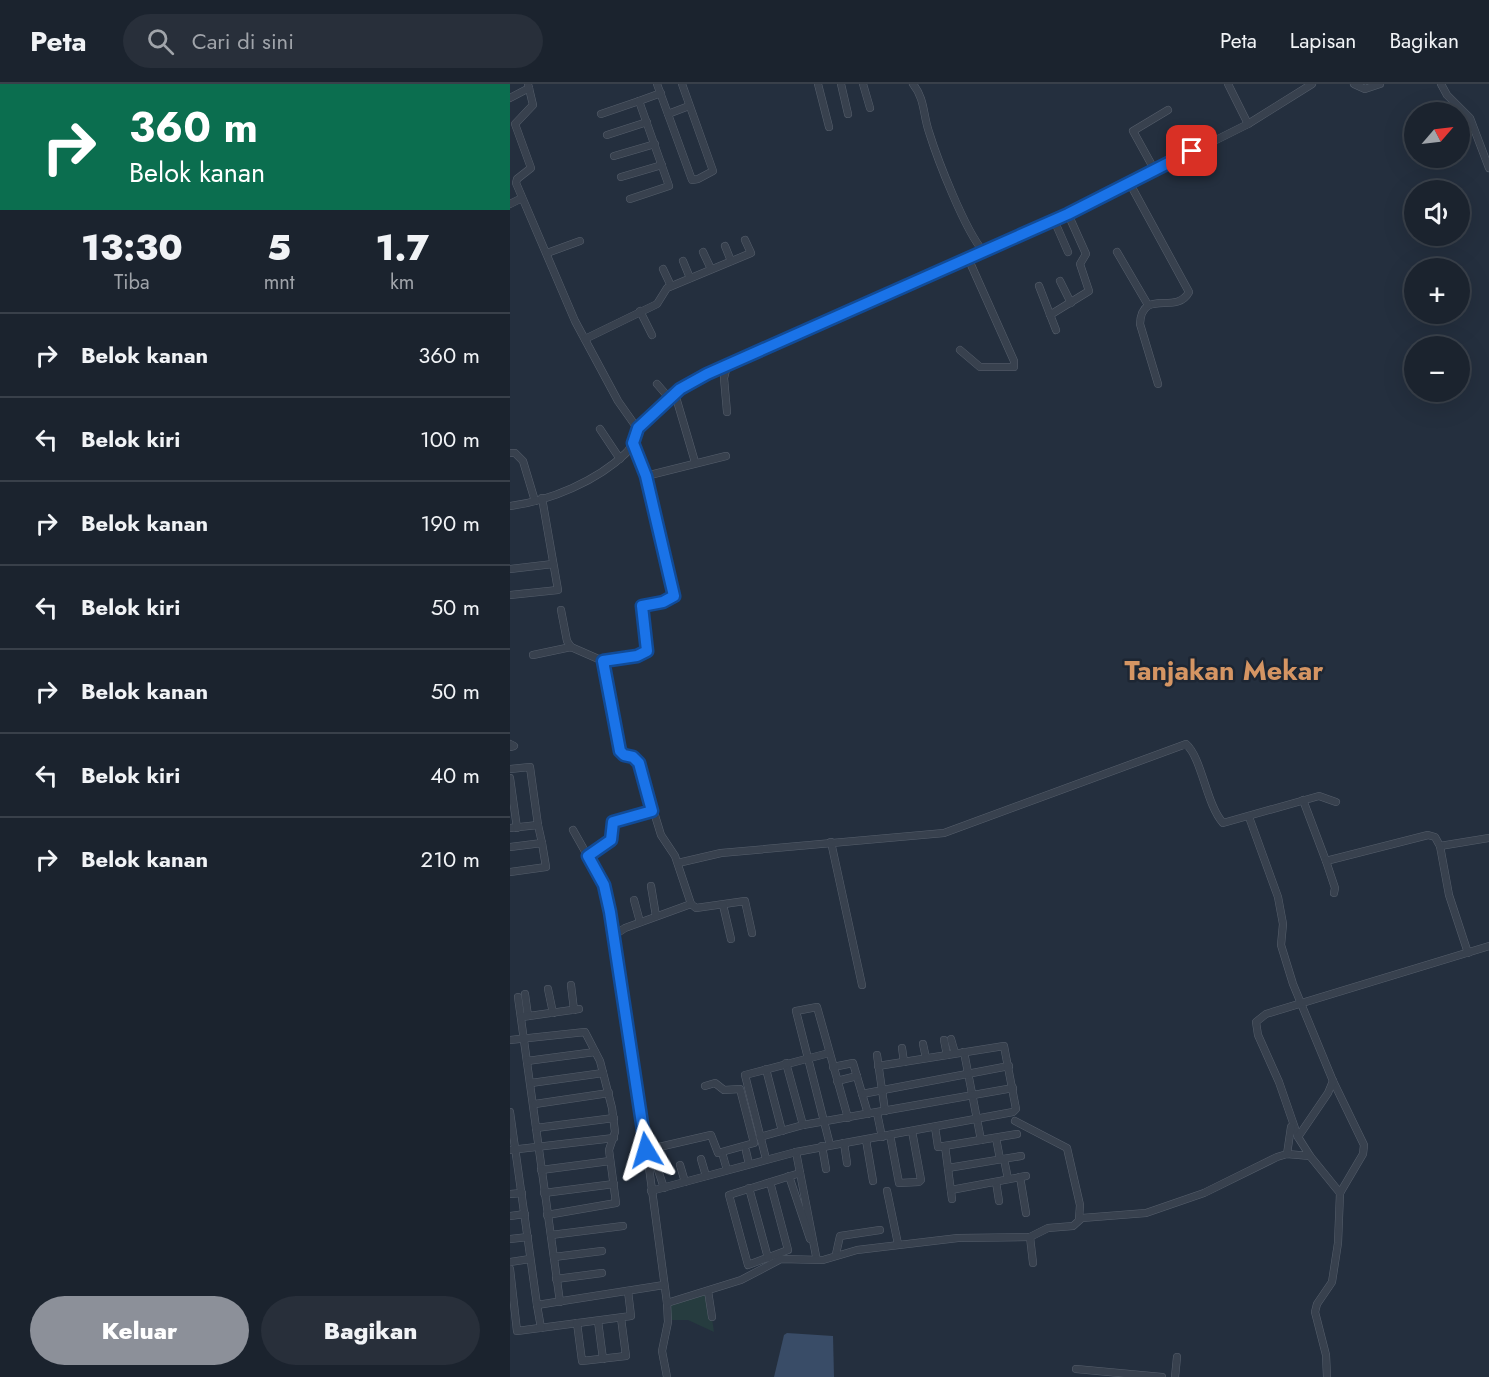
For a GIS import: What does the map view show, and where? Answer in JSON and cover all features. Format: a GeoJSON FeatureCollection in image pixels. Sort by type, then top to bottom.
{"type":"FeatureCollection","features":[{"type":"Feature","properties":{"kind":"street"},"geometry":{"type":"LineString","coordinates":[[657,84],[692,180],[712,171],[682,84]]}},
{"type":"Feature","properties":{"kind":"street"},"geometry":{"type":"LineString","coordinates":[[818,84],[830,127]]}},
{"type":"Feature","properties":{"kind":"street"},"geometry":{"type":"LineString","coordinates":[[841,84],[848,114]]}},
{"type":"Feature","properties":{"kind":"street"},"geometry":{"type":"LineString","coordinates":[[863,84],[870,108]]}},
{"type":"Feature","properties":{"kind":"street"},"geometry":{"type":"LineString","coordinates":[[913,84],[925,108],[927,126],[942,167],[982,251]]}},
{"type":"Feature","properties":{"kind":"street"},"geometry":{"type":"LineString","coordinates":[[1228,84],[1248,123]]}},
{"type":"Feature","properties":{"kind":"street"},"geometry":{"type":"LineString","coordinates":[[510,506],[539,500],[590,478],[620,459],[633,443],[638,428],[672,396],[707,374],[1068,214],[1248,123],[1312,84]]}},
{"type":"Feature","properties":{"kind":"street"},"geometry":{"type":"LineString","coordinates":[[1354,84],[1365,89],[1380,84]]}},
{"type":"Feature","properties":{"kind":"street"},"geometry":{"type":"LineString","coordinates":[[1441,84],[1447,95],[1473,122],[1489,168]]}},
{"type":"Feature","properties":{"kind":"street"},"geometry":{"type":"LineString","coordinates":[[510,98],[529,86],[533,105],[515,124],[531,166],[516,180],[522,198],[585,339],[618,401],[638,428]]}},
{"type":"Feature","properties":{"kind":"street"},"geometry":{"type":"LineString","coordinates":[[601,114],[661,93]]}},
{"type":"Feature","properties":{"kind":"street"},"geometry":{"type":"LineString","coordinates":[[630,199],[669,186],[639,101]]}},
{"type":"Feature","properties":{"kind":"street"},"geometry":{"type":"LineString","coordinates":[[668,114],[690,106]]}},
{"type":"Feature","properties":{"kind":"street"},"geometry":{"type":"LineString","coordinates":[[1154,169],[1133,131],[1168,110]]}},
{"type":"Feature","properties":{"kind":"street"},"geometry":{"type":"LineString","coordinates":[[607,135],[647,122]]}},
{"type":"Feature","properties":{"kind":"street"},"geometry":{"type":"LineString","coordinates":[[614,156],[655,144]]}},
{"type":"Feature","properties":{"kind":"street"},"geometry":{"type":"LineString","coordinates":[[621,177],[662,165]]}},
{"type":"Feature","properties":{"kind":"street"},"geometry":{"type":"LineString","coordinates":[[1129,182],[1189,292],[1187,296],[1165,305],[1148,305],[1140,313],[1140,324],[1158,384]]}},
{"type":"Feature","properties":{"kind":"street"},"geometry":{"type":"LineString","coordinates":[[510,204],[522,198]]}},
{"type":"Feature","properties":{"kind":"street"},"geometry":{"type":"LineString","coordinates":[[1050,315],[1089,291],[1080,264],[1086,254],[1068,214]]}},
{"type":"Feature","properties":{"kind":"street"},"geometry":{"type":"LineString","coordinates":[[1054,220],[1068,252]]}},
{"type":"Feature","properties":{"kind":"street"},"geometry":{"type":"LineString","coordinates":[[585,339],[657,304],[671,286],[751,253],[745,240]]}},
{"type":"Feature","properties":{"kind":"street"},"geometry":{"type":"LineString","coordinates":[[547,254],[580,241]]}},
{"type":"Feature","properties":{"kind":"street"},"geometry":{"type":"LineString","coordinates":[[725,246],[731,261]]}},
{"type":"Feature","properties":{"kind":"street"},"geometry":{"type":"LineString","coordinates":[[703,252],[711,269]]}},
{"type":"Feature","properties":{"kind":"street"},"geometry":{"type":"LineString","coordinates":[[1117,252],[1148,305]]}},
{"type":"Feature","properties":{"kind":"street"},"geometry":{"type":"LineString","coordinates":[[960,350],[980,367],[1014,367],[1011,354],[968,258]]}},
{"type":"Feature","properties":{"kind":"street"},"geometry":{"type":"LineString","coordinates":[[682,261],[690,278]]}},
{"type":"Feature","properties":{"kind":"street"},"geometry":{"type":"LineString","coordinates":[[663,269],[671,286]]}},
{"type":"Feature","properties":{"kind":"street"},"geometry":{"type":"LineString","coordinates":[[1060,281],[1071,303]]}},
{"type":"Feature","properties":{"kind":"street"},"geometry":{"type":"LineString","coordinates":[[1039,286],[1056,330]]}},
{"type":"Feature","properties":{"kind":"street"},"geometry":{"type":"LineString","coordinates":[[640,311],[652,334]]}},
{"type":"Feature","properties":{"kind":"street"},"geometry":{"type":"LineString","coordinates":[[727,366],[724,378],[727,412]]}},
{"type":"Feature","properties":{"kind":"street"},"geometry":{"type":"LineString","coordinates":[[657,384],[672,396],[695,462]]}},
{"type":"Feature","properties":{"kind":"street"},"geometry":{"type":"LineString","coordinates":[[600,429],[620,459]]}},
{"type":"Feature","properties":{"kind":"street"},"geometry":{"type":"LineString","coordinates":[[561,610],[567,641],[572,647],[603,661],[637,656],[647,651],[642,606],[663,602],[674,596],[646,476],[633,443]]}},
{"type":"Feature","properties":{"kind":"street"},"geometry":{"type":"LineString","coordinates":[[510,453],[515,453],[523,461],[539,500],[558,590],[510,596]]}},
{"type":"Feature","properties":{"kind":"street"},"geometry":{"type":"LineString","coordinates":[[646,476],[726,456]]}},
{"type":"Feature","properties":{"kind":"street"},"geometry":{"type":"LineString","coordinates":[[510,569],[553,564]]}},
{"type":"Feature","properties":{"kind":"street"},"geometry":{"type":"LineString","coordinates":[[533,655],[572,647]]}},
{"type":"Feature","properties":{"kind":"street"},"geometry":{"type":"LineString","coordinates":[[603,661],[620,751],[624,755],[633,757],[639,763],[652,811],[661,835],[671,848],[678,863],[691,904],[696,908],[745,902],[752,933]]}},
{"type":"Feature","properties":{"kind":"street"},"geometry":{"type":"LineString","coordinates":[[678,863],[721,853],[944,833],[1186,744],[1192,752],[1221,822],[1227,823],[1319,796],[1336,802]]}},
{"type":"Feature","properties":{"kind":"street"},"geometry":{"type":"LineString","coordinates":[[510,769],[530,767],[546,867],[510,872]]}},
{"type":"Feature","properties":{"kind":"street"},"geometry":{"type":"LineString","coordinates":[[510,778],[513,828],[538,825]]}},
{"type":"Feature","properties":{"kind":"street"},"geometry":{"type":"LineString","coordinates":[[1303,800],[1326,861],[1335,888],[1334,893]]}},
{"type":"Feature","properties":{"kind":"street"},"geometry":{"type":"LineString","coordinates":[[588,856],[611,840],[613,822],[652,811]]}},
{"type":"Feature","properties":{"kind":"street"},"geometry":{"type":"LineString","coordinates":[[1249,817],[1278,897],[1283,924],[1281,945],[1333,1082],[1365,1150],[1340,1193],[1338,1243],[1332,1282],[1317,1304],[1315,1312],[1326,1355],[1327,1377]]}},
{"type":"Feature","properties":{"kind":"street"},"geometry":{"type":"LineString","coordinates":[[573,830],[604,885],[613,936],[639,1092],[667,1303],[668,1322],[662,1351],[667,1377]]}},
{"type":"Feature","properties":{"kind":"street"},"geometry":{"type":"LineString","coordinates":[[1326,861],[1428,835],[1435,837],[1440,846],[1449,896],[1468,953]]}},
{"type":"Feature","properties":{"kind":"street"},"geometry":{"type":"LineString","coordinates":[[1440,846],[1489,838]]}},
{"type":"Feature","properties":{"kind":"street"},"geometry":{"type":"LineString","coordinates":[[831,842],[862,985]]}},
{"type":"Feature","properties":{"kind":"street"},"geometry":{"type":"LineString","coordinates":[[510,847],[542,843]]}},
{"type":"Feature","properties":{"kind":"street"},"geometry":{"type":"LineString","coordinates":[[651,886],[656,916]]}},
{"type":"Feature","properties":{"kind":"street"},"geometry":{"type":"LineString","coordinates":[[634,900],[640,922]]}},
{"type":"Feature","properties":{"kind":"street"},"geometry":{"type":"LineString","coordinates":[[613,936],[640,922],[691,904]]}},
{"type":"Feature","properties":{"kind":"street"},"geometry":{"type":"LineString","coordinates":[[723,905],[731,939]]}},
{"type":"Feature","properties":{"kind":"street"},"geometry":{"type":"LineString","coordinates":[[1340,1193],[1310,1156],[1298,1137],[1279,1082],[1262,1049],[1256,1022],[1266,1014],[1489,946]]}},
{"type":"Feature","properties":{"kind":"street"},"geometry":{"type":"LineString","coordinates":[[525,1017],[576,1010],[571,985]]}},
{"type":"Feature","properties":{"kind":"street"},"geometry":{"type":"LineString","coordinates":[[548,989],[553,1013]]}},
{"type":"Feature","properties":{"kind":"street"},"geometry":{"type":"LineString","coordinates":[[522,995],[525,1017],[524,1039],[535,1104],[538,1147],[560,1302]]}},
{"type":"Feature","properties":{"kind":"street"},"geometry":{"type":"LineString","coordinates":[[830,1144],[795,1012],[816,1006],[848,1118]]}},
{"type":"Feature","properties":{"kind":"street"},"geometry":{"type":"LineString","coordinates":[[510,1040],[583,1032],[587,1034],[609,1093],[614,1118],[614,1138],[609,1150],[614,1184],[614,1205],[547,1215]]}},
{"type":"Feature","properties":{"kind":"street"},"geometry":{"type":"LineString","coordinates":[[948,1039],[951,1054]]}},
{"type":"Feature","properties":{"kind":"street"},"geometry":{"type":"LineString","coordinates":[[923,1044],[926,1058]]}},
{"type":"Feature","properties":{"kind":"street"},"geometry":{"type":"LineString","coordinates":[[651,1191],[830,1144],[866,1140],[1014,1112],[1013,1088],[1004,1046],[878,1066]]}},
{"type":"Feature","properties":{"kind":"street"},"geometry":{"type":"LineString","coordinates":[[902,1048],[904,1062]]}},
{"type":"Feature","properties":{"kind":"street"},"geometry":{"type":"LineString","coordinates":[[527,1061],[595,1052]]}},
{"type":"Feature","properties":{"kind":"street"},"geometry":{"type":"LineString","coordinates":[[964,1052],[981,1140]]}},
{"type":"Feature","properties":{"kind":"street"},"geometry":{"type":"LineString","coordinates":[[766,1159],[745,1075],[829,1053]]}},
{"type":"Feature","properties":{"kind":"street"},"geometry":{"type":"LineString","coordinates":[[877,1055],[882,1089],[882,1137]]}},
{"type":"Feature","properties":{"kind":"street"},"geometry":{"type":"LineString","coordinates":[[786,1063],[803,1125]]}},
{"type":"Feature","properties":{"kind":"street"},"geometry":{"type":"LineString","coordinates":[[833,1067],[853,1063],[868,1114]]}},
{"type":"Feature","properties":{"kind":"street"},"geometry":{"type":"LineString","coordinates":[[862,1094],[1009,1066]]}},
{"type":"Feature","properties":{"kind":"street"},"geometry":{"type":"LineString","coordinates":[[765,1069],[782,1131]]}},
{"type":"Feature","properties":{"kind":"street"},"geometry":{"type":"LineString","coordinates":[[531,1083],[603,1073]]}},
{"type":"Feature","properties":{"kind":"street"},"geometry":{"type":"LineString","coordinates":[[837,1081],[857,1076]]}},
{"type":"Feature","properties":{"kind":"street"},"geometry":{"type":"LineString","coordinates":[[1298,1137],[1333,1082]]}},
{"type":"Feature","properties":{"kind":"street"},"geometry":{"type":"LineString","coordinates":[[646,1150],[711,1135],[718,1153],[753,1144],[740,1089],[724,1090],[714,1083],[705,1086]]}},
{"type":"Feature","properties":{"kind":"street"},"geometry":{"type":"LineString","coordinates":[[760,1137],[803,1125],[1013,1088]]}},
{"type":"Feature","properties":{"kind":"street"},"geometry":{"type":"LineString","coordinates":[[535,1104],[609,1093]]}},
{"type":"Feature","properties":{"kind":"street"},"geometry":{"type":"LineString","coordinates":[[510,1112],[513,1150],[519,1170],[541,1328]]}},
{"type":"Feature","properties":{"kind":"street"},"geometry":{"type":"LineString","coordinates":[[536,1128],[614,1118]]}},
{"type":"Feature","properties":{"kind":"street"},"geometry":{"type":"LineString","coordinates":[[667,1303],[741,1280],[781,1259],[816,1261],[836,1254],[898,1244],[958,1238],[1030,1237],[1048,1228],[1073,1226],[1079,1219],[1080,1205],[1067,1148],[1015,1121]]}},
{"type":"Feature","properties":{"kind":"street"},"geometry":{"type":"LineString","coordinates":[[1287,1154],[1292,1124]]}},
{"type":"Feature","properties":{"kind":"street"},"geometry":{"type":"LineString","coordinates":[[935,1127],[938,1147],[1017,1134]]}},
{"type":"Feature","properties":{"kind":"street"},"geometry":{"type":"LineString","coordinates":[[890,1135],[899,1184],[919,1182],[921,1178],[912,1131]]}},
{"type":"Feature","properties":{"kind":"street"},"geometry":{"type":"LineString","coordinates":[[513,1150],[614,1138]]}},
{"type":"Feature","properties":{"kind":"street"},"geometry":{"type":"LineString","coordinates":[[996,1138],[1008,1179]]}},
{"type":"Feature","properties":{"kind":"street"},"geometry":{"type":"LineString","coordinates":[[866,1140],[873,1181]]}},
{"type":"Feature","properties":{"kind":"street"},"geometry":{"type":"LineString","coordinates":[[844,1143],[847,1163]]}},
{"type":"Feature","properties":{"kind":"street"},"geometry":{"type":"LineString","coordinates":[[822,1146],[826,1169]]}},
{"type":"Feature","properties":{"kind":"street"},"geometry":{"type":"LineString","coordinates":[[945,1146],[952,1199]]}},
{"type":"Feature","properties":{"kind":"street"},"geometry":{"type":"LineString","coordinates":[[746,1151],[749,1164]]}},
{"type":"Feature","properties":{"kind":"street"},"geometry":{"type":"LineString","coordinates":[[796,1152],[816,1256]]}},
{"type":"Feature","properties":{"kind":"street"},"geometry":{"type":"LineString","coordinates":[[1079,1219],[1155,1211],[1204,1193],[1287,1154],[1310,1156]]}},
{"type":"Feature","properties":{"kind":"street"},"geometry":{"type":"LineString","coordinates":[[723,1156],[727,1170]]}},
{"type":"Feature","properties":{"kind":"street"},"geometry":{"type":"LineString","coordinates":[[948,1168],[1021,1156]]}},
{"type":"Feature","properties":{"kind":"street"},"geometry":{"type":"LineString","coordinates":[[701,1159],[706,1176]]}},
{"type":"Feature","properties":{"kind":"street"},"geometry":{"type":"LineString","coordinates":[[541,1170],[610,1161]]}},
{"type":"Feature","properties":{"kind":"street"},"geometry":{"type":"LineString","coordinates":[[680,1165],[685,1182]]}},
{"type":"Feature","properties":{"kind":"street"},"geometry":{"type":"LineString","coordinates":[[510,1171],[519,1170]]}},
{"type":"Feature","properties":{"kind":"street"},"geometry":{"type":"LineString","coordinates":[[658,1170],[663,1188]]}},
{"type":"Feature","properties":{"kind":"street"},"geometry":{"type":"LineString","coordinates":[[770,1182],[788,1250],[751,1265],[747,1263],[729,1195],[749,1188],[800,1173]]}},
{"type":"Feature","properties":{"kind":"street"},"geometry":{"type":"LineString","coordinates":[[789,1176],[808,1235],[814,1244]]}},
{"type":"Feature","properties":{"kind":"street"},"geometry":{"type":"LineString","coordinates":[[951,1190],[1023,1177],[1026,1213]]}},
{"type":"Feature","properties":{"kind":"street"},"geometry":{"type":"LineString","coordinates":[[996,1182],[999,1201]]}},
{"type":"Feature","properties":{"kind":"street"},"geometry":{"type":"LineString","coordinates":[[544,1193],[614,1184]]}},
{"type":"Feature","properties":{"kind":"street"},"geometry":{"type":"LineString","coordinates":[[749,1188],[768,1258]]}},
{"type":"Feature","properties":{"kind":"street"},"geometry":{"type":"LineString","coordinates":[[887,1191],[898,1244]]}},
{"type":"Feature","properties":{"kind":"street"},"geometry":{"type":"LineString","coordinates":[[510,1194],[522,1193]]}},
{"type":"Feature","properties":{"kind":"street"},"geometry":{"type":"LineString","coordinates":[[510,1216],[525,1214]]}},
{"type":"Feature","properties":{"kind":"street"},"geometry":{"type":"LineString","coordinates":[[550,1235],[623,1226]]}},
{"type":"Feature","properties":{"kind":"street"},"geometry":{"type":"LineString","coordinates":[[836,1254],[840,1236],[880,1230]]}},
{"type":"Feature","properties":{"kind":"street"},"geometry":{"type":"LineString","coordinates":[[510,1239],[528,1237]]}},
{"type":"Feature","properties":{"kind":"street"},"geometry":{"type":"LineString","coordinates":[[1030,1237],[1033,1263]]}},
{"type":"Feature","properties":{"kind":"street"},"geometry":{"type":"LineString","coordinates":[[554,1257],[602,1251]]}},
{"type":"Feature","properties":{"kind":"street"},"geometry":{"type":"LineString","coordinates":[[510,1262],[530,1259]]}},
{"type":"Feature","properties":{"kind":"street"},"geometry":{"type":"LineString","coordinates":[[510,1269],[517,1331],[631,1316],[628,1291]]}},
{"type":"Feature","properties":{"kind":"street"},"geometry":{"type":"LineString","coordinates":[[556,1279],[602,1273]]}},
{"type":"Feature","properties":{"kind":"street"},"geometry":{"type":"LineString","coordinates":[[537,1305],[664,1286]]}},
{"type":"Feature","properties":{"kind":"street"},"geometry":{"type":"LineString","coordinates":[[708,1292],[712,1317]]}},
{"type":"Feature","properties":{"kind":"street"},"geometry":{"type":"LineString","coordinates":[[577,1323],[582,1361],[603,1359],[626,1356],[621,1318]]}},
{"type":"Feature","properties":{"kind":"street"},"geometry":{"type":"LineString","coordinates":[[598,1321],[603,1359]]}},
{"type":"Feature","properties":{"kind":"street"},"geometry":{"type":"LineString","coordinates":[[1175,1377],[1177,1357]]}},
{"type":"Feature","properties":{"kind":"street"},"geometry":{"type":"LineString","coordinates":[[1076,1369],[1162,1377]]}},
{"type":"Feature","properties":{"kind":"green space"},"geometry":{"type":"Polygon","coordinates":[[[708,1290],[714,1332],[688,1320],[669,1320],[667,1302],[708,1290]]]}},
{"type":"Feature","properties":{"kind":"water"},"geometry":{"type":"Polygon","coordinates":[[[787,1333],[833,1336],[834,1377],[774,1377],[784,1335],[787,1333]]]}},
{"type":"Feature","properties":{"kind":"district","name":"Tanjakan Mekar"},"geometry":{"type":"Point","coordinates":[1224,671]}},
{"type":"Feature","properties":{"kind":"route"},"geometry":{"type":"LineString","coordinates":[[646,1150],[610,912],[604,885],[595,864],[588,856],[611,840],[610,825],[613,822],[652,811],[637,759],[624,755],[620,751],[603,661],[637,656],[647,651],[649,649],[642,606],[648,603],[663,602],[674,596],[672,579],[646,476],[633,443],[638,428],[680,389],[707,374],[1068,214],[1192,151]]}}]}
